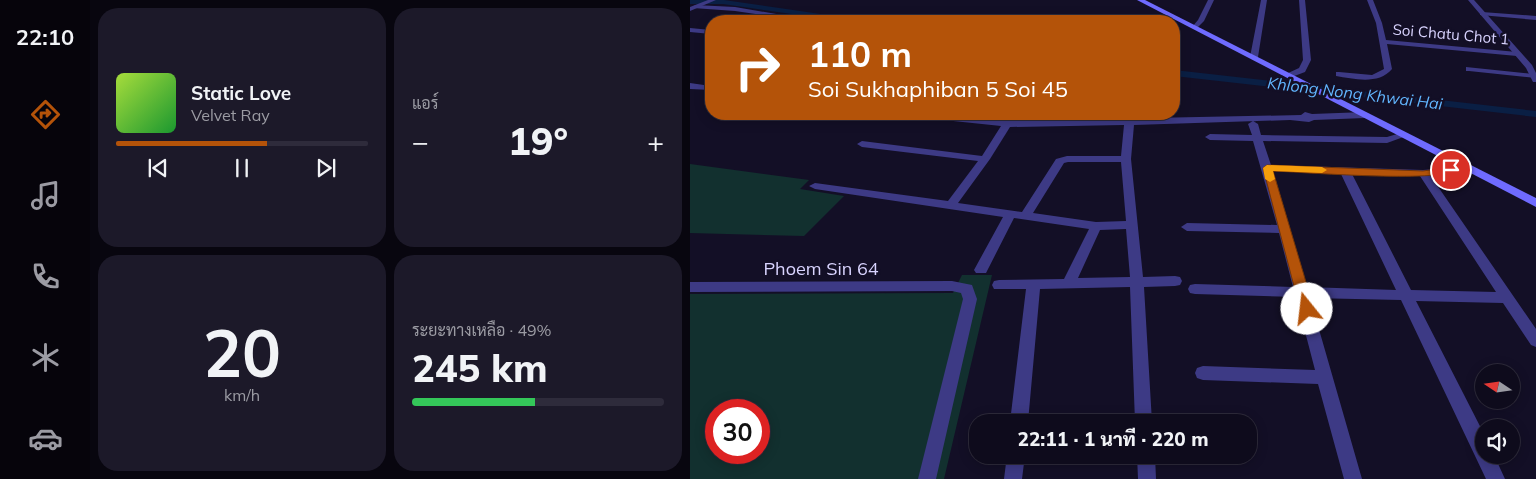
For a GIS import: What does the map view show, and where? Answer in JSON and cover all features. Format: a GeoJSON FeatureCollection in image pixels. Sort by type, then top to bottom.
{"type":"FeatureCollection","features":[{"type":"Feature","properties":{"kind":"main road"},"geometry":{"type":"LineString","coordinates":[[1140,0],[1149,2],[1173,15]]}},
{"type":"Feature","properties":{"kind":"main road"},"geometry":{"type":"LineString","coordinates":[[1180,19],[1465,168],[1536,203]]}},
{"type":"Feature","properties":{"kind":"street"},"geometry":{"type":"LineString","coordinates":[[693,8],[713,0]]}},
{"type":"Feature","properties":{"kind":"street"},"geometry":{"type":"LineString","coordinates":[[1195,27],[1201,21],[1210,0]]}},
{"type":"Feature","properties":{"kind":"street"},"geometry":{"type":"LineString","coordinates":[[1254,58],[1264,0]]}},
{"type":"Feature","properties":{"kind":"street"},"geometry":{"type":"LineString","coordinates":[[1289,76],[1302,70],[1307,60],[1302,0]]}},
{"type":"Feature","properties":{"kind":"street"},"geometry":{"type":"LineString","coordinates":[[1339,74],[1370,77],[1384,74],[1388,69],[1383,42],[1370,0]]}},
{"type":"Feature","properties":{"kind":"street"},"geometry":{"type":"LineString","coordinates":[[1472,0],[1535,78]]}},
{"type":"Feature","properties":{"kind":"street"},"geometry":{"type":"LineString","coordinates":[[693,8],[735,9],[774,15]]}},
{"type":"Feature","properties":{"kind":"street"},"geometry":{"type":"LineString","coordinates":[[1482,14],[1536,18]]}},
{"type":"Feature","properties":{"kind":"street"},"geometry":{"type":"LineString","coordinates":[[690,30],[705,31]]}},
{"type":"Feature","properties":{"kind":"street","name":"Soi Chatu Chot 1"},"geometry":{"type":"LineString","coordinates":[[1383,42],[1517,54]]}},
{"type":"Feature","properties":{"kind":"street"},"geometry":{"type":"LineString","coordinates":[[1469,69],[1535,78]]}},
{"type":"Feature","properties":{"kind":"street"},"geometry":{"type":"LineString","coordinates":[[690,86],[705,87]]}},
{"type":"Feature","properties":{"kind":"street"},"geometry":{"type":"LineString","coordinates":[[970,120],[1007,124],[1129,123],[1290,117],[1309,119],[1312,117],[1365,115]]}},
{"type":"Feature","properties":{"kind":"street"},"geometry":{"type":"LineString","coordinates":[[1129,123],[1126,159],[1137,281],[1144,414]]}},
{"type":"Feature","properties":{"kind":"street"},"geometry":{"type":"LineString","coordinates":[[950,206],[985,159],[1007,124]]}},
{"type":"Feature","properties":{"kind":"street"},"geometry":{"type":"LineString","coordinates":[[1253,124],[1326,377],[1353,479]]}},
{"type":"Feature","properties":{"kind":"street"},"geometry":{"type":"LineString","coordinates":[[1210,137],[1387,140],[1404,135]]}},
{"type":"Feature","properties":{"kind":"street"},"geometry":{"type":"LineString","coordinates":[[862,144],[985,159]]}},
{"type":"Feature","properties":{"kind":"street"},"geometry":{"type":"LineString","coordinates":[[1025,217],[1060,161],[1067,159],[1126,159]]}},
{"type":"Feature","properties":{"kind":"street"},"geometry":{"type":"LineString","coordinates":[[1267,168],[1423,174],[1465,168]]}},
{"type":"Feature","properties":{"kind":"street"},"geometry":{"type":"LineString","coordinates":[[1345,171],[1475,436]]}},
{"type":"Feature","properties":{"kind":"street"},"geometry":{"type":"LineString","coordinates":[[1423,174],[1536,341]]}},
{"type":"Feature","properties":{"kind":"street"},"geometry":{"type":"LineString","coordinates":[[815,186],[1096,226],[1132,225]]}},
{"type":"Feature","properties":{"kind":"street"},"geometry":{"type":"LineString","coordinates":[[981,270],[1010,215]]}},
{"type":"Feature","properties":{"kind":"street"},"geometry":{"type":"LineString","coordinates":[[1068,284],[1096,226]]}},
{"type":"Feature","properties":{"kind":"street"},"geometry":{"type":"LineString","coordinates":[[1187,227],[1284,229]]}},
{"type":"Feature","properties":{"kind":"street"},"geometry":{"type":"LineString","coordinates":[[999,284],[1175,281]]}},
{"type":"Feature","properties":{"kind":"street"},"geometry":{"type":"LineString","coordinates":[[1020,414],[1034,284]]}},
{"type":"Feature","properties":{"kind":"street","name":"Phoem Sin 64"},"geometry":{"type":"LineString","coordinates":[[690,287],[952,286],[967,290],[970,299],[927,479]]}},
{"type":"Feature","properties":{"kind":"street"},"geometry":{"type":"LineString","coordinates":[[1195,289],[1507,298]]}},
{"type":"Feature","properties":{"kind":"street"},"geometry":{"type":"LineString","coordinates":[[1203,372],[1326,377]]}},
{"type":"Feature","properties":{"kind":"street"},"geometry":{"type":"LineString","coordinates":[[1013,479],[1015,464]]}},
{"type":"Feature","properties":{"kind":"street"},"geometry":{"type":"LineString","coordinates":[[1146,464],[1147,479]]}},
{"type":"Feature","properties":{"kind":"street"},"geometry":{"type":"LineString","coordinates":[[1489,464],[1496,479]]}},
{"type":"Feature","properties":{"kind":"green space"},"geometry":{"type":"Polygon","coordinates":[[[690,164],[809,180],[800,189],[844,196],[804,236],[690,233],[690,164]]]}},
{"type":"Feature","properties":{"kind":"green space"},"geometry":{"type":"Polygon","coordinates":[[[962,275],[992,275],[944,479],[690,479],[690,294],[953,293],[962,275]]]}},
{"type":"Feature","properties":{"kind":"waterway","name":"Khlong Nong Khwai Hai"},"geometry":{"type":"LineString","coordinates":[[690,2],[723,2],[813,15]]}},
{"type":"Feature","properties":{"kind":"waterway","name":"Khlong Nong Khwai Hai"},"geometry":{"type":"LineString","coordinates":[[1180,74],[1536,114]]}},
{"type":"Feature","properties":{"kind":"slow traffic"},"geometry":{"type":"LineString","coordinates":[[1270,179],[1267,168],[1322,170]]}},
{"type":"Feature","properties":{"kind":"route"},"geometry":{"type":"LineString","coordinates":[[1307,309],[1267,168],[1423,174],[1451,170]]}}]}
